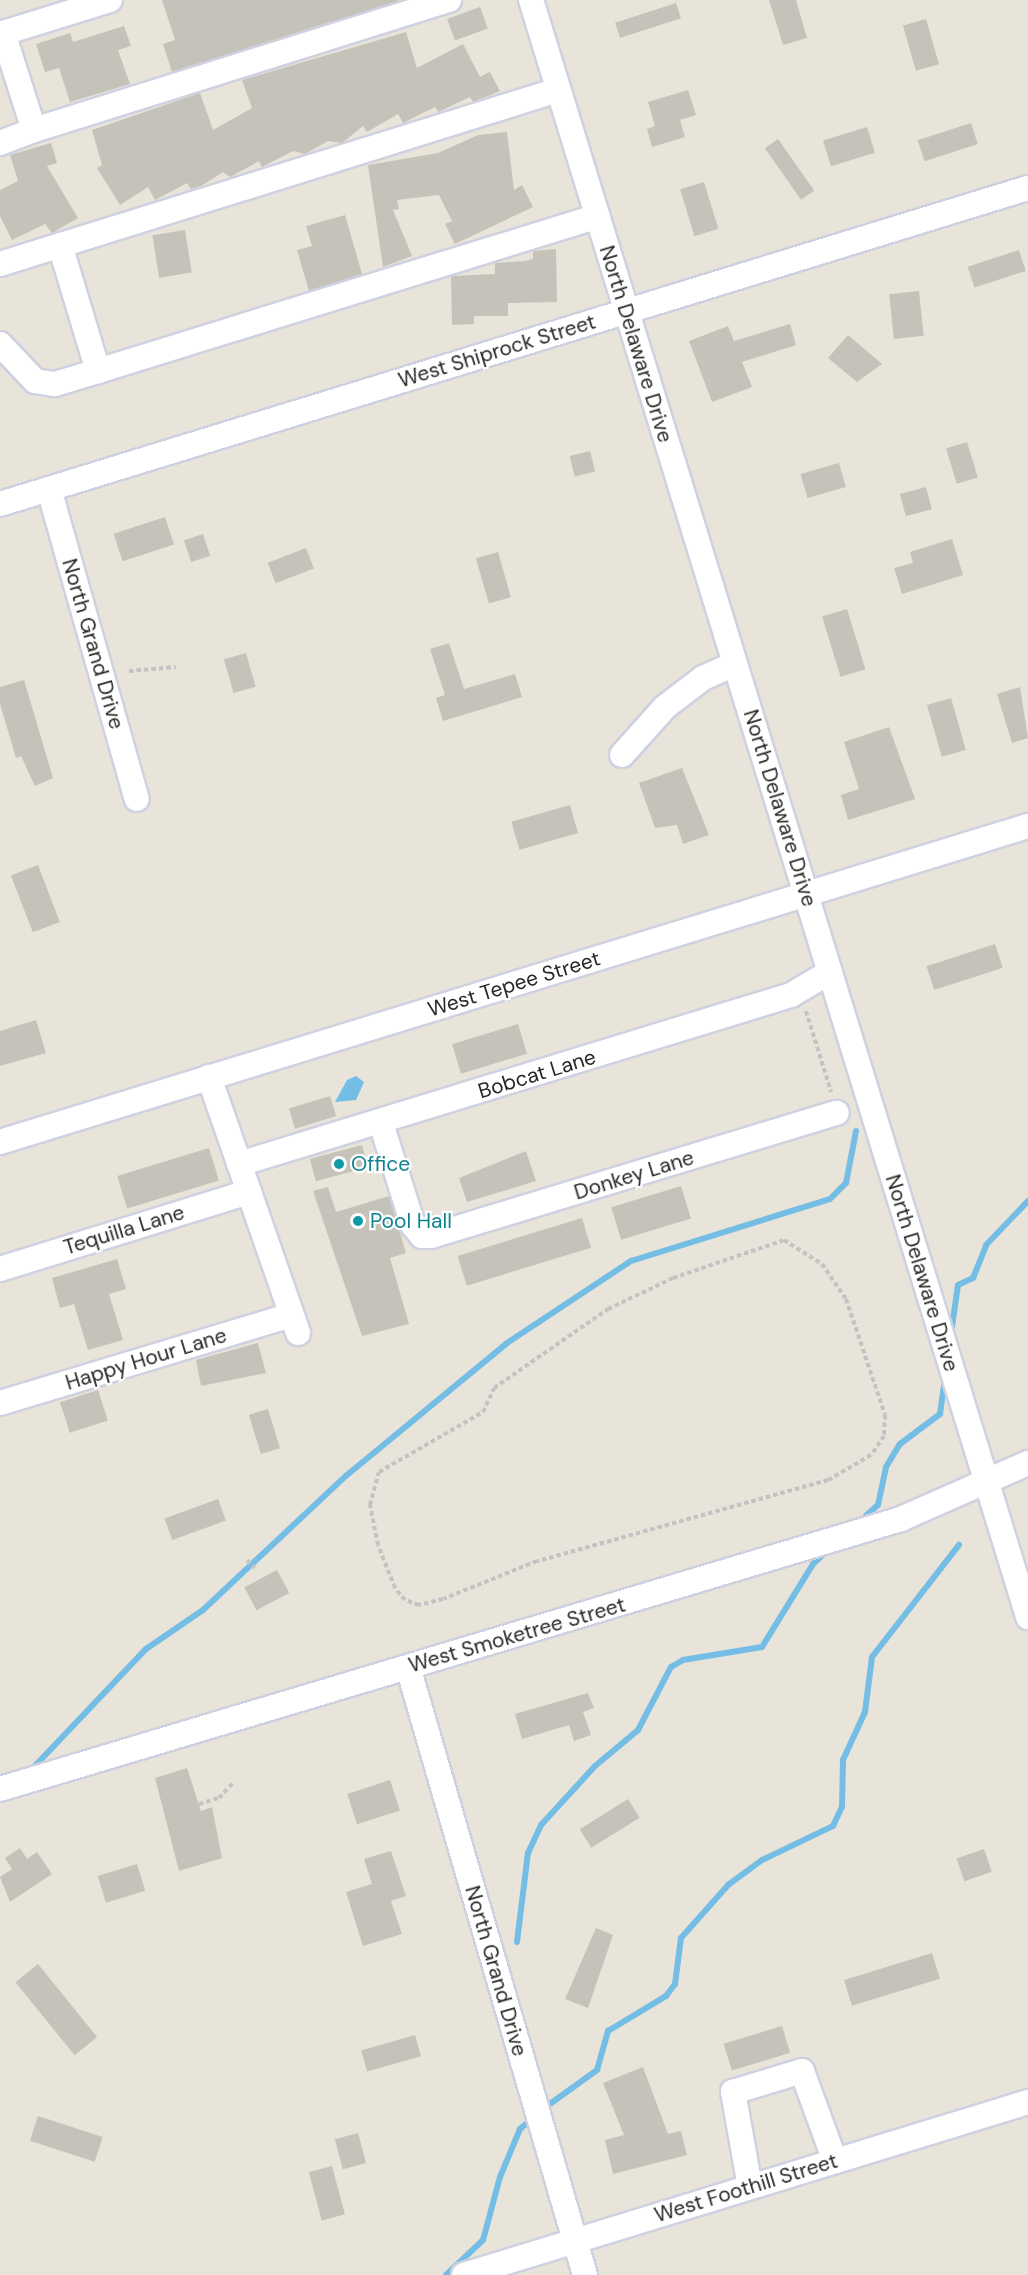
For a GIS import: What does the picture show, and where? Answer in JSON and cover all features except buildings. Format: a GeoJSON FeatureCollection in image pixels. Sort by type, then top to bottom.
{"type":"FeatureCollection","features":[{"type":"Feature","properties":{"kind":"street"},"geometry":{"type":"LineString","coordinates":[[34,130],[2,33],[110,0]]}},
{"type":"Feature","properties":{"kind":"street"},"geometry":{"type":"LineString","coordinates":[[0,142],[450,0]]}},
{"type":"Feature","properties":{"kind":"street","name":"North Delaware Drive"},"geometry":{"type":"LineString","coordinates":[[531,0],[1028,1617]]}},
{"type":"Feature","properties":{"kind":"street"},"geometry":{"type":"LineString","coordinates":[[0,264],[558,90]]}},
{"type":"Feature","properties":{"kind":"street","name":"West Shiprock Street"},"geometry":{"type":"LineString","coordinates":[[0,504],[1028,188]]}},
{"type":"Feature","properties":{"kind":"street"},"geometry":{"type":"LineString","coordinates":[[0,344],[35,381],[55,384],[598,216]]}},
{"type":"Feature","properties":{"kind":"street"},"geometry":{"type":"LineString","coordinates":[[60,245],[98,371]]}},
{"type":"Feature","properties":{"kind":"street","name":"North Grand Drive"},"geometry":{"type":"LineString","coordinates":[[49,489],[137,799]]}},
{"type":"Feature","properties":{"kind":"street"},"geometry":{"type":"LineString","coordinates":[[622,756],[672,701],[735,664]]}},
{"type":"Feature","properties":{"kind":"street","name":"West Tepee Street"},"geometry":{"type":"LineString","coordinates":[[0,1142],[1028,826]]}},
{"type":"Feature","properties":{"kind":"street","name":"Bobcat Lane"},"geometry":{"type":"LineString","coordinates":[[239,1164],[381,1123],[800,990],[830,972]]}},
{"type":"Feature","properties":{"kind":"street"},"geometry":{"type":"LineString","coordinates":[[209,1077],[249,1192]]}},
{"type":"Feature","properties":{"kind":"street","name":"Donkey Lane"},"geometry":{"type":"LineString","coordinates":[[381,1123],[413,1225],[422,1236],[431,1236],[837,1113]]}},
{"type":"Feature","properties":{"kind":"street","name":"Tequilla Lane"},"geometry":{"type":"LineString","coordinates":[[0,1269],[249,1192]]}},
{"type":"Feature","properties":{"kind":"street","name":"Happy Hour Lane"},"geometry":{"type":"LineString","coordinates":[[0,1403],[294,1324],[249,1192]]}},
{"type":"Feature","properties":{"kind":"street","name":"West Smoketree Street"},"geometry":{"type":"LineString","coordinates":[[0,1789],[901,1519],[1028,1463]]}},
{"type":"Feature","properties":{"kind":"street","name":"North Grand Drive"},"geometry":{"type":"LineString","coordinates":[[408,1667],[585,2275]]}},
{"type":"Feature","properties":{"kind":"street"},"geometry":{"type":"LineString","coordinates":[[750,2187],[733,2092],[802,2071],[835,2161]]}},
{"type":"Feature","properties":{"kind":"street","name":"West Foothill Street"},"geometry":{"type":"LineString","coordinates":[[464,2275],[1028,2102]]}},
{"type":"Feature","properties":{"kind":"path"},"geometry":{"type":"LineString","coordinates":[[129,671],[176,667]]}},
{"type":"Feature","properties":{"kind":"path"},"geometry":{"type":"LineString","coordinates":[[800,990],[837,1113]]}},
{"type":"Feature","properties":{"kind":"path"},"geometry":{"type":"LineString","coordinates":[[784,1240],[822,1264],[846,1299],[885,1415],[884,1436],[871,1455],[828,1480],[537,1561],[419,1605],[395,1588],[370,1505],[379,1472],[483,1412],[494,1388],[608,1309],[673,1278],[784,1240]]}},
{"type":"Feature","properties":{"kind":"path"},"geometry":{"type":"LineString","coordinates":[[248,1560],[255,1568]]}},
{"type":"Feature","properties":{"kind":"path"},"geometry":{"type":"LineString","coordinates":[[199,1804],[219,1798],[233,1783]]}},
{"type":"Feature","properties":{"kind":"water"},"geometry":{"type":"Polygon","coordinates":[[[356,1076],[364,1082],[356,1100],[335,1102],[347,1080],[356,1076]]]}},
{"type":"Feature","properties":{"kind":"waterway"},"geometry":{"type":"LineString","coordinates":[[32,1769],[146,1649],[203,1610],[347,1475],[507,1343],[631,1261],[830,1199],[846,1183],[856,1131]]}},
{"type":"Feature","properties":{"kind":"waterway"},"geometry":{"type":"LineString","coordinates":[[951,1334],[958,1285],[973,1278],[986,1245],[1028,1201]]}},
{"type":"Feature","properties":{"kind":"waterway"},"geometry":{"type":"LineString","coordinates":[[859,1522],[878,1505],[886,1467],[900,1444],[940,1414],[945,1377]]}},
{"type":"Feature","properties":{"kind":"waterway"},"geometry":{"type":"LineString","coordinates":[[543,2109],[597,2070],[608,2031],[666,1996],[675,1984],[681,1938],[728,1885],[762,1860],[833,1826],[842,1807],[843,1760],[865,1712],[872,1657],[959,1545]]}},
{"type":"Feature","properties":{"kind":"waterway"},"geometry":{"type":"LineString","coordinates":[[517,1942],[528,1853],[541,1825],[595,1766],[638,1730],[671,1667],[683,1660],[762,1647],[813,1564],[827,1551]]}},
{"type":"Feature","properties":{"kind":"waterway"},"geometry":{"type":"LineString","coordinates":[[446,2275],[483,2240],[500,2177],[520,2129],[533,2118]]}},
{"type":"Feature","properties":{"kind":"place","name":"Office"},"geometry":{"type":"Point","coordinates":[339,1164]}},
{"type":"Feature","properties":{"kind":"place","name":"Pool Hall"},"geometry":{"type":"Point","coordinates":[358,1221]}}]}
